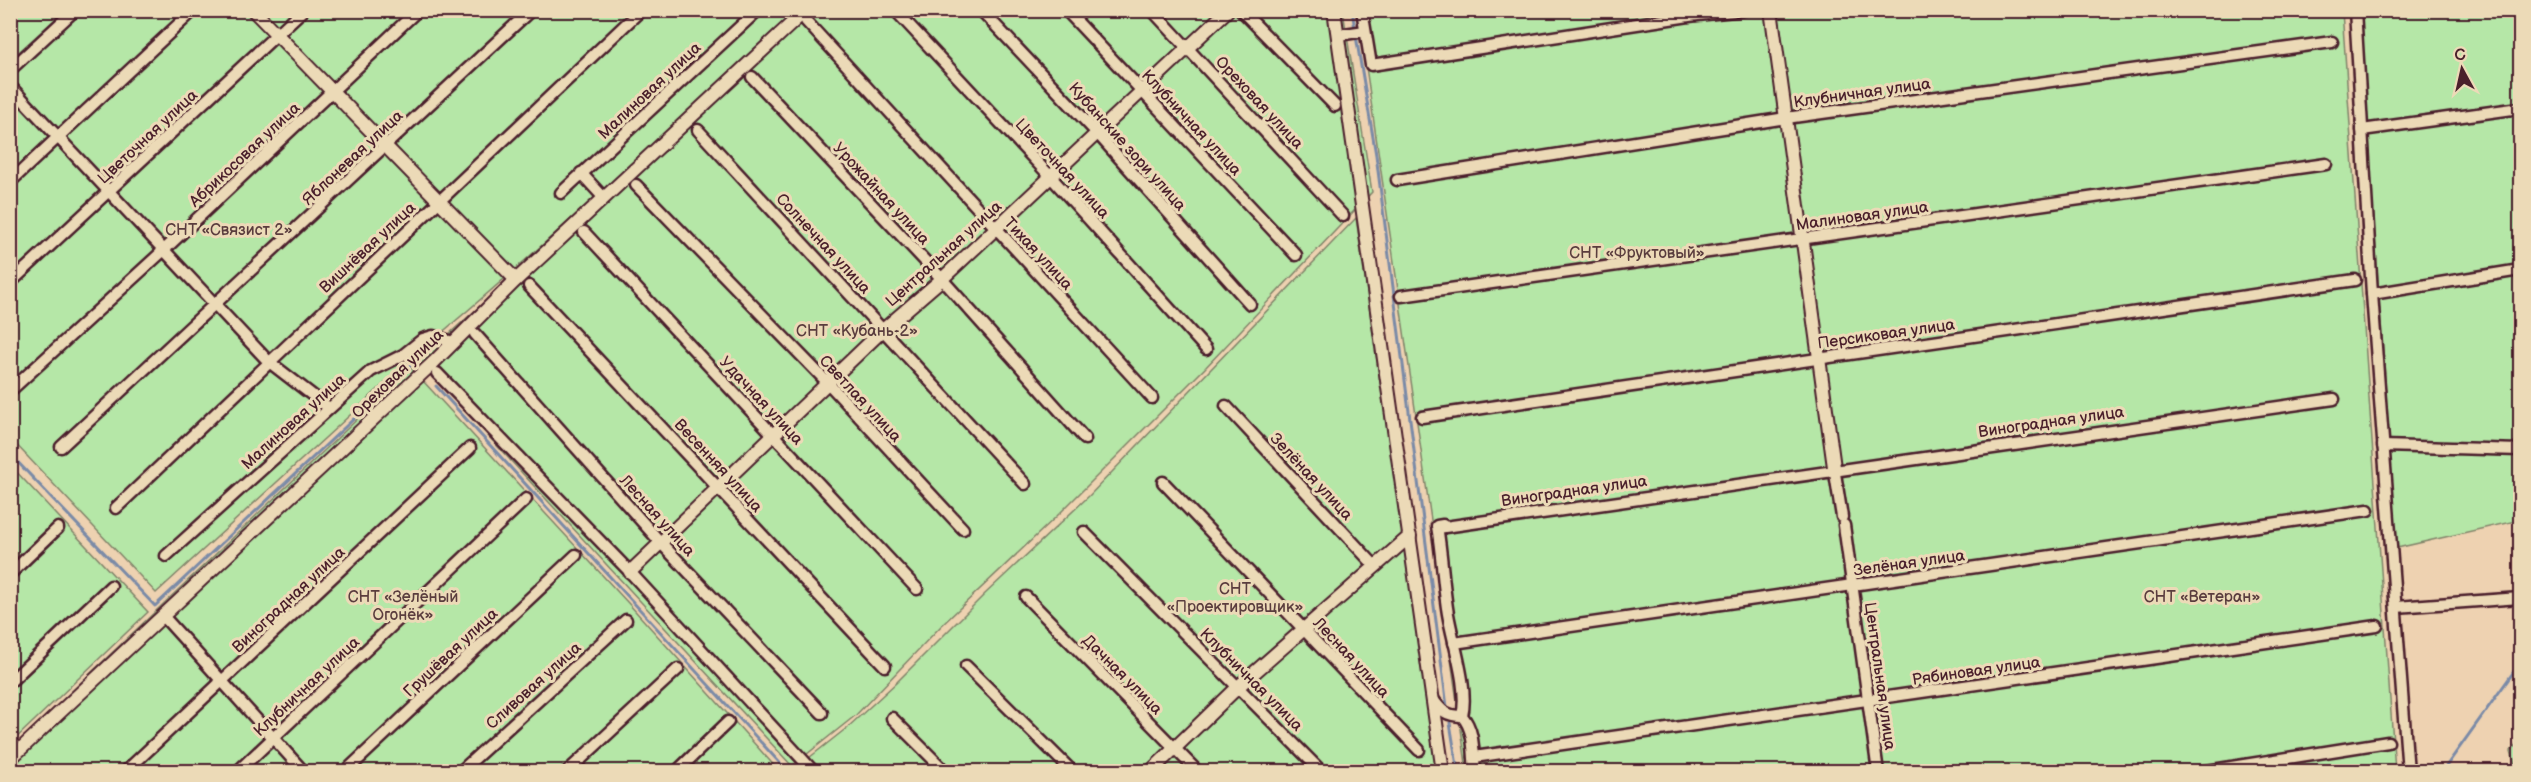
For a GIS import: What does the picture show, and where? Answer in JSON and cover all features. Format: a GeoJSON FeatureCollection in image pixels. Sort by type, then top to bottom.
{"type":"FeatureCollection","features":[{"type":"Feature","properties":{"kind":"street"},"geometry":{"type":"LineString","coordinates":[[10,70],[75,10]]}},
{"type":"Feature","properties":{"kind":"street"},"geometry":{"type":"LineString","coordinates":[[10,182],[194,10]]}},
{"type":"Feature","properties":{"kind":"street"},"geometry":{"type":"LineString","coordinates":[[253,10],[516,280]]}},
{"type":"Feature","properties":{"kind":"street","name":"Цветочная улица"},"geometry":{"type":"LineString","coordinates":[[10,283],[303,10]]}},
{"type":"Feature","properties":{"kind":"street","name":"Абрикосовая улица"},"geometry":{"type":"LineString","coordinates":[[10,391],[164,250],[418,10]]}},
{"type":"Feature","properties":{"kind":"street","name":"Яблоневая улица"},"geometry":{"type":"LineString","coordinates":[[61,447],[531,10]]}},
{"type":"Feature","properties":{"kind":"street","name":"Вишнёвая улица"},"geometry":{"type":"LineString","coordinates":[[116,508],[641,10]]}},
{"type":"Feature","properties":{"kind":"street","name":"Малиновая улица"},"geometry":{"type":"LineString","coordinates":[[561,193],[758,10]]}},
{"type":"Feature","properties":{"kind":"street","name":"Цветочная улица"},"geometry":{"type":"LineString","coordinates":[[895,10],[1049,175],[1206,349]]}},
{"type":"Feature","properties":{"kind":"street","name":"Кубанские зори улица"},"geometry":{"type":"LineString","coordinates":[[981,10],[1097,133],[1250,304]]}},
{"type":"Feature","properties":{"kind":"street","name":"Клубничная улица"},"geometry":{"type":"LineString","coordinates":[[1066,10],[1296,255]]}},
{"type":"Feature","properties":{"kind":"street","name":"Ореховая улица"},"geometry":{"type":"LineString","coordinates":[[1152,10],[1343,216]]}},
{"type":"Feature","properties":{"kind":"street","name":"Центральная улица"},"geometry":{"type":"LineString","coordinates":[[630,572],[884,329],[942,279],[1049,175],[1228,10]]}},
{"type":"Feature","properties":{"kind":"street"},"geometry":{"type":"LineString","coordinates":[[1241,10],[1335,106]]}},
{"type":"Feature","properties":{"kind":"street"},"geometry":{"type":"LineString","coordinates":[[1334,10],[1443,771]]}},
{"type":"Feature","properties":{"kind":"street"},"geometry":{"type":"LineString","coordinates":[[1362,10],[1359,32],[1371,65],[1689,16],[1743,10]]}},
{"type":"Feature","properties":{"kind":"street"},"geometry":{"type":"LineString","coordinates":[[1462,716],[1465,704],[1448,612],[1437,527],[1834,469],[1771,10]]}},
{"type":"Feature","properties":{"kind":"street"},"geometry":{"type":"LineString","coordinates":[[2355,10],[2372,294],[2408,771]]}},
{"type":"Feature","properties":{"kind":"street","name":"Ореховая улица"},"geometry":{"type":"LineString","coordinates":[[10,759],[164,617],[516,280],[806,16]]}},
{"type":"Feature","properties":{"kind":"street","name":"Тихая улица"},"geometry":{"type":"LineString","coordinates":[[806,16],[1152,398]]}},
{"type":"Feature","properties":{"kind":"street"},"geometry":{"type":"LineString","coordinates":[[1338,35],[1359,32]]}},
{"type":"Feature","properties":{"kind":"street","name":"Клубничная улица"},"geometry":{"type":"LineString","coordinates":[[1397,180],[1786,118],[2332,42]]}},
{"type":"Feature","properties":{"kind":"street","name":"Урожайная улица"},"geometry":{"type":"LineString","coordinates":[[752,77],[942,279],[1085,439]]}},
{"type":"Feature","properties":{"kind":"street"},"geometry":{"type":"LineString","coordinates":[[10,87],[268,362],[329,408]]}},
{"type":"Feature","properties":{"kind":"street"},"geometry":{"type":"LineString","coordinates":[[2362,130],[2520,108]]}},
{"type":"Feature","properties":{"kind":"street","name":"Солнечная улица"},"geometry":{"type":"LineString","coordinates":[[698,130],[1025,484]]}},
{"type":"Feature","properties":{"kind":"street","name":"Малиновая улица"},"geometry":{"type":"LineString","coordinates":[[1401,296],[2326,164]]}},
{"type":"Feature","properties":{"kind":"street"},"geometry":{"type":"LineString","coordinates":[[581,173],[604,198]]}},
{"type":"Feature","properties":{"kind":"street","name":"Светлая улица"},"geometry":{"type":"LineString","coordinates":[[636,185],[828,383],[963,529]]}},
{"type":"Feature","properties":{"kind":"street","name":"Удачная улица"},"geometry":{"type":"LineString","coordinates":[[584,232],[917,589]]}},
{"type":"Feature","properties":{"kind":"street"},"geometry":{"type":"LineString","coordinates":[[2372,294],[2520,270]]}},
{"type":"Feature","properties":{"kind":"street","name":"Персиковая улица"},"geometry":{"type":"LineString","coordinates":[[1422,417],[2355,280]]}},
{"type":"Feature","properties":{"kind":"street","name":"Весенняя улица"},"geometry":{"type":"LineString","coordinates":[[529,286],[885,666]]}},
{"type":"Feature","properties":{"kind":"street","name":"Лесная улица"},"geometry":{"type":"LineString","coordinates":[[475,334],[662,543],[822,713]]}},
{"type":"Feature","properties":{"kind":"street","name":"Малиновая улица"},"geometry":{"type":"LineString","coordinates":[[166,556],[371,371],[403,355],[423,339],[433,336],[453,342]]}},
{"type":"Feature","properties":{"kind":"street"},"geometry":{"type":"LineString","coordinates":[[437,373],[630,572],[814,771]]}},
{"type":"Feature","properties":{"kind":"street","name":"Виноградная улица"},"geometry":{"type":"LineString","coordinates":[[1773,476],[2334,398]]}},
{"type":"Feature","properties":{"kind":"street","name":"Зелёная улица"},"geometry":{"type":"LineString","coordinates":[[1226,406],[1375,566]]}},
{"type":"Feature","properties":{"kind":"street"},"geometry":{"type":"LineString","coordinates":[[2383,446],[2520,450]]}},
{"type":"Feature","properties":{"kind":"street","name":"Виноградная улица"},"geometry":{"type":"LineString","coordinates":[[125,771],[470,448]]}},
{"type":"Feature","properties":{"kind":"street","name":"Центральная улица"},"geometry":{"type":"LineString","coordinates":[[1834,469],[1878,771]]}},
{"type":"Feature","properties":{"kind":"street","name":"Лесная улица"},"geometry":{"type":"LineString","coordinates":[[1163,482],[1419,750]]}},
{"type":"Feature","properties":{"kind":"street","name":"Виноградная улица"},"geometry":{"type":"LineString","coordinates":[[1437,527],[1716,484]]}},
{"type":"Feature","properties":{"kind":"street","name":"Клубничная улица"},"geometry":{"type":"LineString","coordinates":[[237,771],[526,499]]}},
{"type":"Feature","properties":{"kind":"street","name":"Зелёная улица"},"geometry":{"type":"LineString","coordinates":[[1454,643],[2368,510]]}},
{"type":"Feature","properties":{"kind":"street"},"geometry":{"type":"LineString","coordinates":[[10,574],[57,528]]}},
{"type":"Feature","properties":{"kind":"street","name":"Клубничная улица"},"geometry":{"type":"LineString","coordinates":[[1084,532],[1322,771]]}},
{"type":"Feature","properties":{"kind":"street"},"geometry":{"type":"LineString","coordinates":[[1150,771],[1239,686],[1410,536]]}},
{"type":"Feature","properties":{"kind":"street","name":"Грушёвая улица"},"geometry":{"type":"LineString","coordinates":[[345,771],[576,555]]}},
{"type":"Feature","properties":{"kind":"street"},"geometry":{"type":"LineString","coordinates":[[10,682],[111,586]]}},
{"type":"Feature","properties":{"kind":"street","name":"Дачная улица"},"geometry":{"type":"LineString","coordinates":[[1026,597],[1198,771]]}},
{"type":"Feature","properties":{"kind":"street"},"geometry":{"type":"LineString","coordinates":[[2396,607],[2520,598]]}},
{"type":"Feature","properties":{"kind":"street"},"geometry":{"type":"LineString","coordinates":[[164,617],[304,771]]}},
{"type":"Feature","properties":{"kind":"street","name":"Сливовая улица"},"geometry":{"type":"LineString","coordinates":[[460,771],[626,620]]}},
{"type":"Feature","properties":{"kind":"street","name":"Рябиновая улица"},"geometry":{"type":"LineString","coordinates":[[1474,757],[2377,626]]}},
{"type":"Feature","properties":{"kind":"street"},"geometry":{"type":"LineString","coordinates":[[966,666],[1073,771]]}},
{"type":"Feature","properties":{"kind":"street"},"geometry":{"type":"LineString","coordinates":[[567,771],[678,669]]}},
{"type":"Feature","properties":{"kind":"street"},"geometry":{"type":"LineString","coordinates":[[1433,698],[1440,709],[1450,716],[1462,716],[1468,723],[1475,771]]}},
{"type":"Feature","properties":{"kind":"street"},"geometry":{"type":"LineString","coordinates":[[892,718],[946,771]]}},
{"type":"Feature","properties":{"kind":"street"},"geometry":{"type":"LineString","coordinates":[[676,771],[728,722]]}},
{"type":"Feature","properties":{"kind":"street"},"geometry":{"type":"LineString","coordinates":[[2200,771],[2388,742]]}},
{"type":"Feature","properties":{"kind":"green space"},"geometry":{"type":"Polygon","coordinates":[[[11,10],[64,10],[64,11],[11,59],[11,10]]]}},
{"type":"Feature","properties":{"kind":"green space","name":"СНТ «Связист 2»"},"geometry":{"type":"Polygon","coordinates":[[[68,11],[795,11],[564,226],[421,350],[156,593],[11,439],[11,64],[68,11]]]}},
{"type":"Feature","properties":{"kind":"green space","name":"СНТ «Кубань-2»"},"geometry":{"type":"Polygon","coordinates":[[[799,11],[1343,11],[1372,192],[1205,368],[1057,516],[941,626],[856,715],[792,766],[419,361],[579,217],[799,11]]]}},
{"type":"Feature","properties":{"kind":"green space"},"geometry":{"type":"Polygon","coordinates":[[[1358,11],[2342,11],[2395,771],[1467,771],[1358,11]]]}},
{"type":"Feature","properties":{"kind":"green space"},"geometry":{"type":"Polygon","coordinates":[[[2359,11],[2520,11],[2520,520],[2397,548],[2359,11]]]}},
{"type":"Feature","properties":{"kind":"green space","name":"СНТ «Проектировщик»"},"geometry":{"type":"Polygon","coordinates":[[[1356,218],[1437,771],[798,772],[795,769],[848,727],[897,682],[985,594],[1089,496],[1356,218]]]}},
{"type":"Feature","properties":{"kind":"green space","name":"СНТ «Зелёный Огонёк»"},"geometry":{"type":"Polygon","coordinates":[[[411,368],[779,771],[11,772],[11,749],[411,368]]]}},
{"type":"Feature","properties":{"kind":"green space"},"geometry":{"type":"Polygon","coordinates":[[[11,466],[148,612],[11,743],[11,466]]]}},
{"type":"Feature","properties":{"kind":"green space"},"geometry":{"type":"Polygon","coordinates":[[[2520,739],[2520,771],[2517,771],[2511,751],[2520,739]]]}},
{"type":"Feature","properties":{"kind":"waterway"},"geometry":{"type":"LineString","coordinates":[[1352,10],[1355,29]]}},
{"type":"Feature","properties":{"kind":"waterway"},"geometry":{"type":"LineString","coordinates":[[1356,36],[1376,155],[1447,707]]}},
{"type":"Feature","properties":{"kind":"waterway"},"geometry":{"type":"LineString","coordinates":[[10,454],[155,606],[412,364]]}},
{"type":"Feature","properties":{"kind":"waterway"},"geometry":{"type":"LineString","coordinates":[[436,386],[788,772]]}},
{"type":"Feature","properties":{"kind":"waterway"},"geometry":{"type":"LineString","coordinates":[[2442,772],[2520,663]]}},
{"type":"Feature","properties":{"kind":"waterway"},"geometry":{"type":"LineString","coordinates":[[1450,723],[1458,772]]}},
{"type":"Feature","properties":{"kind":"park label","name":"СНТ «Фруктовый»"},"geometry":{"type":"Point","coordinates":[1637,252]}},
{"type":"Feature","properties":{"kind":"park label","name":"СНТ «Ветеран»"},"geometry":{"type":"Point","coordinates":[2202,596]}}]}
